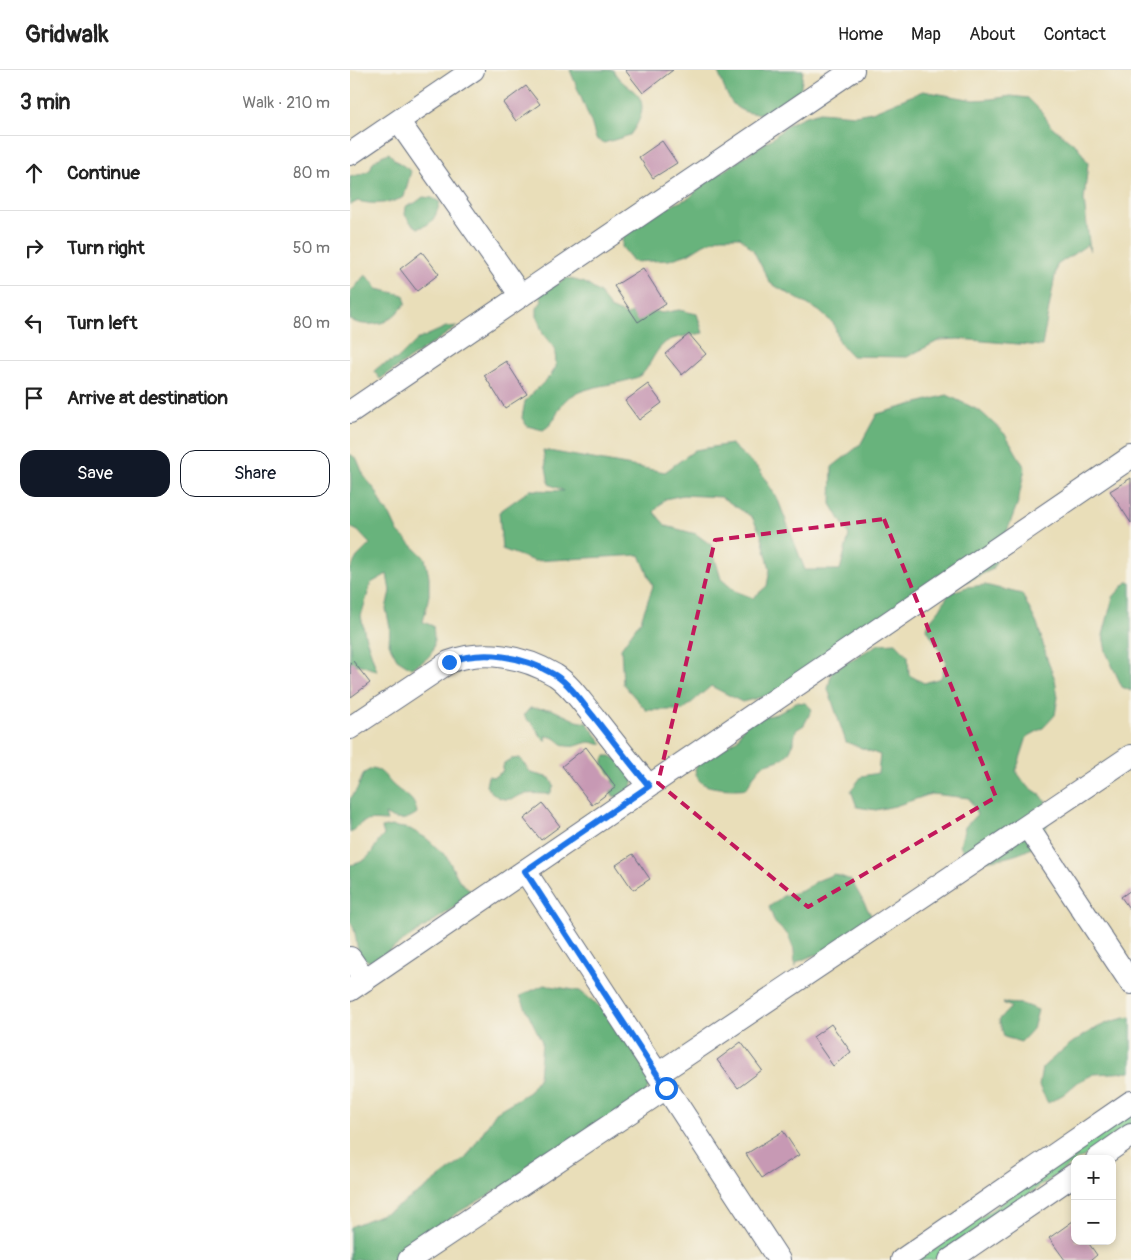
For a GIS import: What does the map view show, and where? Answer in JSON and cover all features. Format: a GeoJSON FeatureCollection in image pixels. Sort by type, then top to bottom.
{"type":"FeatureCollection","features":[{"type":"Feature","properties":{"kind":"street"},"geometry":{"type":"LineString","coordinates":[[350,154],[473,70]]}},
{"type":"Feature","properties":{"kind":"street"},"geometry":{"type":"LineString","coordinates":[[350,412],[852,70]]}},
{"type":"Feature","properties":{"kind":"street"},"geometry":{"type":"LineString","coordinates":[[399,122],[521,296]]}},
{"type":"Feature","properties":{"kind":"street"},"geometry":{"type":"LineString","coordinates":[[350,958],[357,985],[1131,458]]}},
{"type":"Feature","properties":{"kind":"street"},"geometry":{"type":"LineString","coordinates":[[350,728],[449,662],[462,657],[479,655],[509,657],[555,676],[572,690],[649,786]]}},
{"type":"Feature","properties":{"kind":"street"},"geometry":{"type":"LineString","coordinates":[[409,1260],[1027,826],[1131,756]]}},
{"type":"Feature","properties":{"kind":"street"},"geometry":{"type":"LineString","coordinates":[[1027,826],[1131,983]]}},
{"type":"Feature","properties":{"kind":"street"},"geometry":{"type":"LineString","coordinates":[[525,871],[779,1260]]}},
{"type":"Feature","properties":{"kind":"street"},"geometry":{"type":"LineString","coordinates":[[902,1260],[1131,1102]]}},
{"type":"Feature","properties":{"kind":"street"},"geometry":{"type":"LineString","coordinates":[[1103,1155],[1131,1135]]}},
{"type":"Feature","properties":{"kind":"street"},"geometry":{"type":"LineString","coordinates":[[950,1260],[1071,1177]]}},
{"type":"Feature","properties":{"kind":"highlighted area"},"geometry":{"type":"Polygon","coordinates":[[[884,519],[996,797],[808,907],[658,783],[715,540],[884,519]]]}},
{"type":"Feature","properties":{"kind":"green space"},"geometry":{"type":"Polygon","coordinates":[[[570,70],[613,70],[620,80],[635,92],[639,97],[642,108],[637,125],[630,135],[604,143],[596,139],[570,70]]]}},
{"type":"Feature","properties":{"kind":"green space"},"geometry":{"type":"Polygon","coordinates":[[[717,70],[803,70],[800,90],[794,100],[778,110],[759,114],[741,110],[731,102],[717,70]]]}},
{"type":"Feature","properties":{"kind":"green space"},"geometry":{"type":"Polygon","coordinates":[[[923,91],[974,100],[1011,96],[1028,98],[1041,111],[1051,126],[1078,147],[1088,163],[1084,200],[1090,251],[1087,245],[1057,265],[1042,346],[959,339],[940,340],[907,357],[852,356],[839,342],[834,324],[819,311],[770,283],[753,250],[740,237],[721,237],[704,244],[688,254],[669,260],[634,262],[622,247],[623,229],[655,212],[689,198],[701,186],[774,137],[787,125],[803,117],[820,112],[855,115],[872,112],[923,91]]]}},
{"type":"Feature","properties":{"kind":"green space"},"geometry":{"type":"Polygon","coordinates":[[[389,153],[395,160],[411,171],[404,197],[387,202],[358,201],[350,205],[350,177],[370,170],[373,162],[389,153]]]}},
{"type":"Feature","properties":{"kind":"green space"},"geometry":{"type":"Polygon","coordinates":[[[423,197],[432,198],[440,202],[433,219],[427,225],[418,228],[405,215],[406,206],[415,203],[423,197]]]}},
{"type":"Feature","properties":{"kind":"green space"},"geometry":{"type":"Polygon","coordinates":[[[365,275],[377,289],[404,295],[406,303],[384,322],[367,324],[357,323],[350,319],[350,291],[365,275]]]}},
{"type":"Feature","properties":{"kind":"green space"},"geometry":{"type":"Polygon","coordinates":[[[567,278],[585,283],[600,293],[610,308],[627,315],[645,309],[662,313],[679,310],[697,314],[703,333],[678,337],[666,342],[657,351],[645,371],[638,377],[576,393],[564,402],[552,423],[543,430],[527,426],[522,418],[525,401],[551,375],[556,367],[555,349],[543,334],[537,317],[537,308],[542,301],[539,294],[567,278]]]}},
{"type":"Feature","properties":{"kind":"green space"},"geometry":{"type":"Polygon","coordinates":[[[458,326],[380,379],[374,371],[380,366],[399,358],[417,340],[446,327],[458,326]]]}},
{"type":"Feature","properties":{"kind":"green space"},"geometry":{"type":"Polygon","coordinates":[[[947,395],[980,411],[1006,435],[1025,468],[1018,502],[993,569],[898,614],[777,693],[742,702],[711,686],[683,710],[646,710],[623,684],[621,648],[641,620],[653,586],[640,555],[534,561],[502,549],[499,512],[530,490],[564,491],[549,484],[543,450],[665,472],[695,450],[731,444],[759,469],[778,500],[805,570],[840,570],[849,535],[831,504],[832,467],[860,445],[877,414],[947,395]],[[683,495],[665,499],[654,512],[666,526],[696,534],[711,545],[721,579],[735,591],[753,598],[767,586],[770,569],[761,534],[752,517],[721,497],[683,495]]]}},
{"type":"Feature","properties":{"kind":"green space"},"geometry":{"type":"Polygon","coordinates":[[[350,454],[357,459],[364,476],[376,491],[398,532],[425,558],[429,577],[429,595],[423,622],[433,626],[434,642],[429,656],[411,668],[397,659],[389,644],[390,627],[386,609],[390,591],[387,574],[371,583],[361,616],[377,671],[361,665],[350,664],[350,570],[357,557],[370,544],[358,531],[350,527],[350,454]]]}},
{"type":"Feature","properties":{"kind":"green space"},"geometry":{"type":"Polygon","coordinates":[[[1127,582],[1131,582],[1131,691],[1122,687],[1106,652],[1103,635],[1113,597],[1127,582]]]}},
{"type":"Feature","properties":{"kind":"green space"},"geometry":{"type":"Polygon","coordinates":[[[985,585],[1022,594],[1038,626],[1055,679],[1058,697],[1055,715],[1043,728],[1027,737],[1016,771],[1026,785],[1041,795],[1051,809],[1041,839],[1033,847],[1016,855],[969,862],[960,845],[965,827],[977,814],[969,798],[931,794],[876,810],[857,807],[851,790],[862,776],[878,773],[880,755],[846,742],[828,689],[832,671],[879,644],[896,643],[908,656],[909,675],[924,683],[941,678],[946,661],[927,629],[929,622],[940,609],[949,593],[967,587],[985,585]]]}},
{"type":"Feature","properties":{"kind":"green space"},"geometry":{"type":"Polygon","coordinates":[[[796,702],[805,703],[812,709],[804,725],[796,730],[789,752],[783,758],[760,767],[747,788],[717,788],[706,785],[699,780],[695,769],[700,761],[738,739],[741,731],[749,722],[779,713],[796,702]]]}},
{"type":"Feature","properties":{"kind":"green space"},"geometry":{"type":"Polygon","coordinates":[[[530,708],[551,709],[577,721],[587,723],[603,744],[591,742],[567,746],[556,739],[545,736],[546,741],[524,715],[530,708]]]}},
{"type":"Feature","properties":{"kind":"green space"},"geometry":{"type":"Polygon","coordinates":[[[606,756],[611,756],[637,770],[630,792],[617,797],[613,796],[611,792],[613,778],[603,764],[603,759],[606,756]]]}},
{"type":"Feature","properties":{"kind":"green space"},"geometry":{"type":"Polygon","coordinates":[[[520,758],[531,773],[550,778],[554,786],[550,794],[524,794],[506,799],[495,795],[486,786],[488,776],[494,777],[502,772],[504,763],[511,759],[520,758]]]}},
{"type":"Feature","properties":{"kind":"green space"},"geometry":{"type":"Polygon","coordinates":[[[373,768],[383,773],[394,786],[412,800],[417,813],[401,820],[385,814],[387,821],[365,821],[350,833],[350,799],[364,773],[373,768]]]}},
{"type":"Feature","properties":{"kind":"green space"},"geometry":{"type":"Polygon","coordinates":[[[391,826],[410,829],[426,838],[447,857],[460,882],[473,895],[372,962],[365,959],[358,950],[355,933],[350,922],[350,865],[367,858],[384,835],[382,828],[391,826]]]}},
{"type":"Feature","properties":{"kind":"green space"},"geometry":{"type":"Polygon","coordinates":[[[834,874],[851,880],[871,915],[875,932],[848,952],[814,955],[797,962],[795,968],[794,950],[788,935],[775,923],[769,907],[783,896],[802,891],[817,881],[834,874]]]}},
{"type":"Feature","properties":{"kind":"green space"},"geometry":{"type":"Polygon","coordinates":[[[544,985],[580,991],[609,1014],[653,1075],[639,1110],[455,1214],[412,1260],[350,1260],[350,1227],[392,1210],[466,1158],[496,1112],[529,1092],[539,1077],[542,1042],[520,996],[544,985]]]}},
{"type":"Feature","properties":{"kind":"green space"},"geometry":{"type":"Polygon","coordinates":[[[1003,1003],[1022,1004],[1038,1010],[1033,1029],[1021,1042],[1004,1037],[999,1020],[1011,1007],[1003,1003]]]}},
{"type":"Feature","properties":{"kind":"green space"},"geometry":{"type":"Polygon","coordinates":[[[1131,1017],[1131,1072],[1094,1074],[1078,1082],[1064,1094],[1048,1103],[1039,1086],[1042,1068],[1072,1043],[1094,1029],[1131,1017]]]}},
{"type":"Feature","properties":{"kind":"green space"},"geometry":{"type":"Polygon","coordinates":[[[1131,1114],[1131,1123],[1086,1155],[1071,1155],[1131,1114]]]}},
{"type":"Feature","properties":{"kind":"green space"},"geometry":{"type":"Polygon","coordinates":[[[1071,1155],[1071,1165],[933,1260],[919,1260],[1071,1155]]]}},
{"type":"Feature","properties":{"kind":"building"},"geometry":{"type":"Polygon","coordinates":[[[625,70],[673,70],[643,93],[625,70]]]}},
{"type":"Feature","properties":{"kind":"building"},"geometry":{"type":"Polygon","coordinates":[[[526,86],[540,104],[516,121],[503,103],[526,86]]]}},
{"type":"Feature","properties":{"kind":"building"},"geometry":{"type":"Polygon","coordinates":[[[662,141],[677,163],[653,178],[639,157],[662,141]]]}},
{"type":"Feature","properties":{"kind":"building"},"geometry":{"type":"Polygon","coordinates":[[[422,252],[439,274],[417,291],[400,269],[422,252]]]}},
{"type":"Feature","properties":{"kind":"building"},"geometry":{"type":"Polygon","coordinates":[[[643,268],[666,304],[638,322],[614,286],[643,268]]]}},
{"type":"Feature","properties":{"kind":"building"},"geometry":{"type":"Polygon","coordinates":[[[689,334],[706,354],[682,375],[665,354],[689,334]]]}},
{"type":"Feature","properties":{"kind":"building"},"geometry":{"type":"Polygon","coordinates":[[[506,361],[527,394],[505,408],[484,375],[506,361]]]}},
{"type":"Feature","properties":{"kind":"building"},"geometry":{"type":"Polygon","coordinates":[[[648,384],[662,403],[639,420],[625,401],[648,384]]]}},
{"type":"Feature","properties":{"kind":"building"},"geometry":{"type":"Polygon","coordinates":[[[1131,478],[1131,523],[1110,491],[1131,478]]]}},
{"type":"Feature","properties":{"kind":"building"},"geometry":{"type":"Polygon","coordinates":[[[353,661],[370,683],[351,697],[350,664],[353,661]]]}},
{"type":"Feature","properties":{"kind":"building"},"geometry":{"type":"Polygon","coordinates":[[[586,747],[616,787],[592,805],[562,766],[586,747]]]}},
{"type":"Feature","properties":{"kind":"building"},"geometry":{"type":"Polygon","coordinates":[[[543,804],[560,826],[541,840],[524,819],[543,804]]]}},
{"type":"Feature","properties":{"kind":"building"},"geometry":{"type":"Polygon","coordinates":[[[633,854],[650,879],[633,890],[616,865],[633,854]]]}},
{"type":"Feature","properties":{"kind":"building"},"geometry":{"type":"Polygon","coordinates":[[[1131,890],[1131,911],[1121,897],[1131,890]]]}},
{"type":"Feature","properties":{"kind":"building"},"geometry":{"type":"Polygon","coordinates":[[[831,1024],[851,1052],[833,1066],[813,1037],[831,1024]]]}},
{"type":"Feature","properties":{"kind":"building"},"geometry":{"type":"Polygon","coordinates":[[[741,1042],[762,1070],[738,1088],[717,1060],[741,1042]]]}},
{"type":"Feature","properties":{"kind":"building"},"geometry":{"type":"Polygon","coordinates":[[[783,1131],[799,1155],[762,1178],[746,1154],[783,1131]]]}},
{"type":"Feature","properties":{"kind":"building"},"geometry":{"type":"Polygon","coordinates":[[[1071,1222],[1071,1245],[1090,1245],[1097,1255],[1091,1260],[1065,1260],[1049,1238],[1071,1222]]]}},
{"type":"Feature","properties":{"kind":"route"},"geometry":{"type":"LineString","coordinates":[[449,662],[462,657],[479,655],[509,657],[535,666],[555,676],[572,690],[649,786],[525,871],[666,1088]]}}]}
